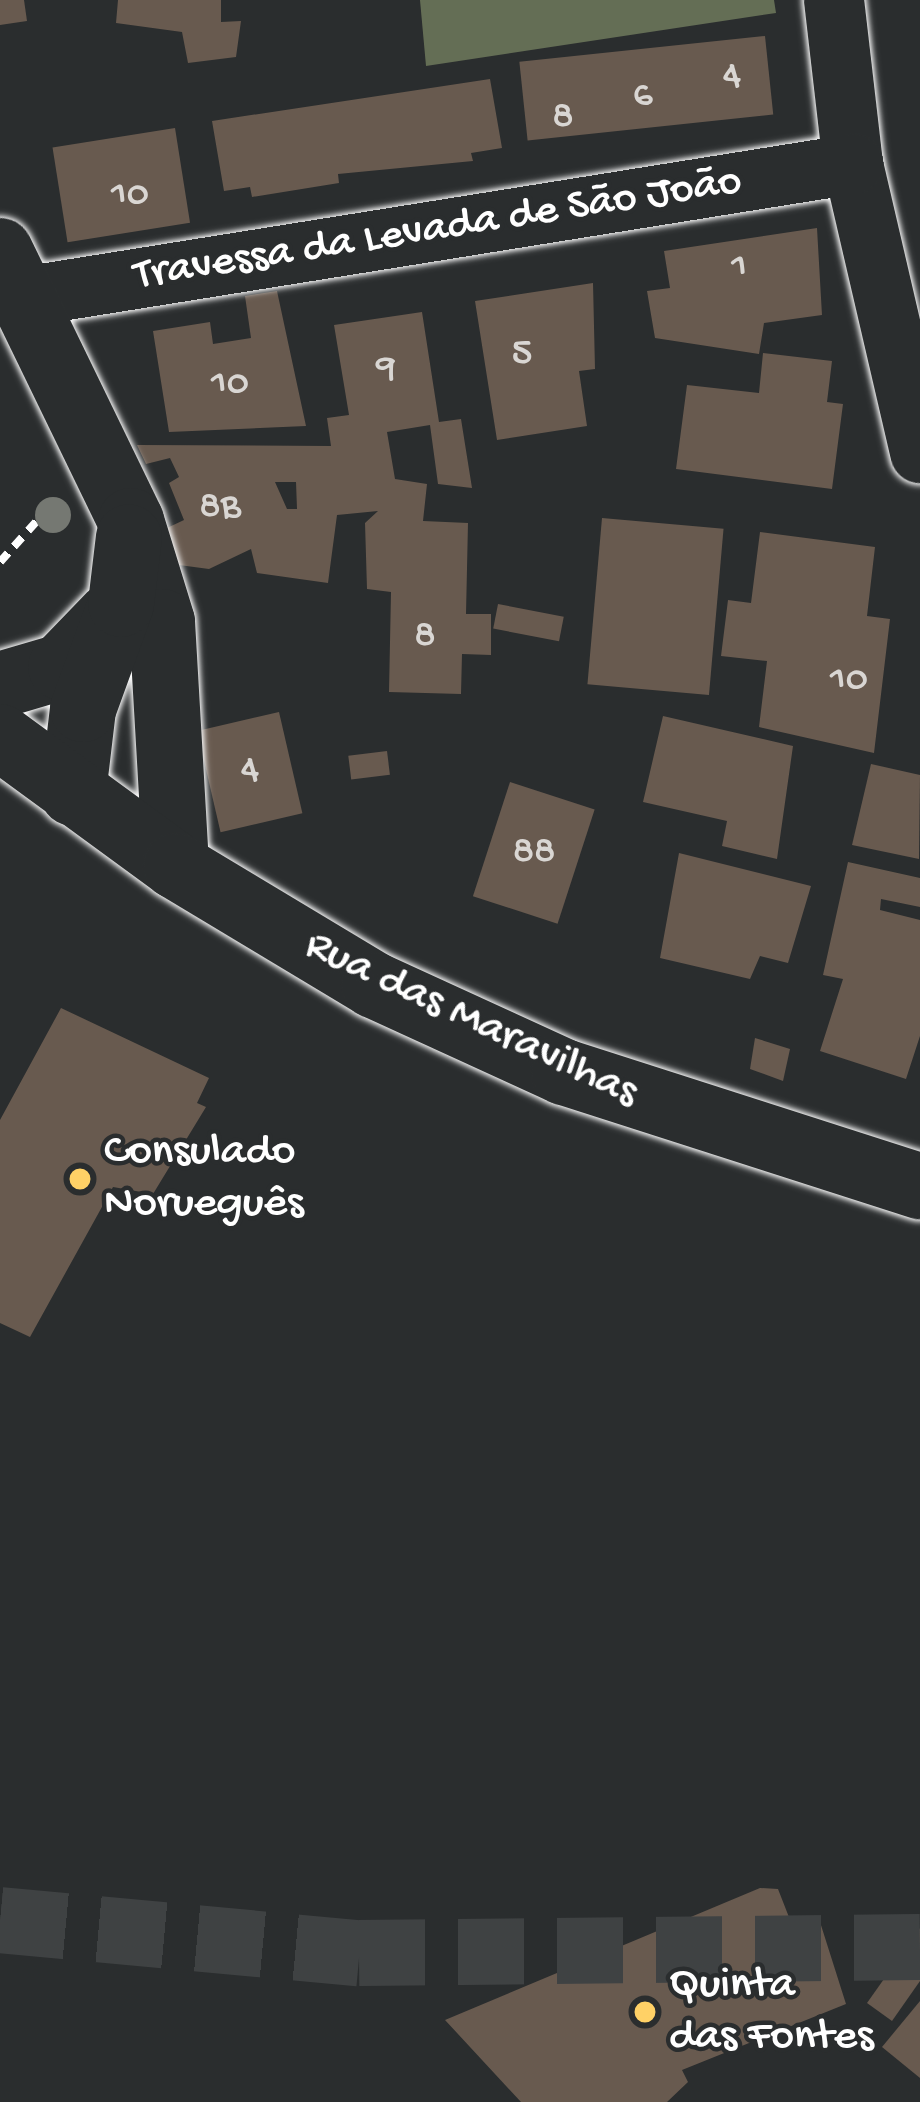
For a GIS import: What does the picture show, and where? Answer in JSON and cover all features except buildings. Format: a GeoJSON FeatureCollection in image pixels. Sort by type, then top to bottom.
{"type":"FeatureCollection","features":[{"type":"Feature","properties":{"kind":"street"},"geometry":{"type":"LineString","coordinates":[[834,0],[853,164],[920,453]]}},
{"type":"Feature","properties":{"kind":"street","name":"Travessa da Levada de São João"},"geometry":{"type":"LineString","coordinates":[[12,274],[853,164]]}},
{"type":"Feature","properties":{"kind":"street"},"geometry":{"type":"LineString","coordinates":[[12,274],[130,521],[162,622],[176,866]]}},
{"type":"Feature","properties":{"kind":"street"},"geometry":{"type":"LineString","coordinates":[[73,794],[83,709],[122,604],[130,521]]}},
{"type":"Feature","properties":{"kind":"street"},"geometry":{"type":"LineString","coordinates":[[0,685],[62,667],[122,604]]}},
{"type":"Feature","properties":{"kind":"street","name":"Rua das Maravilhas"},"geometry":{"type":"LineString","coordinates":[[0,737],[176,866],[374,985],[564,1072],[920,1186]]}},
{"type":"Feature","properties":{"kind":"path"},"geometry":{"type":"LineString","coordinates":[[0,562],[58,496]]}},
{"type":"Feature","properties":{"kind":"green space"},"geometry":{"type":"Polygon","coordinates":[[[420,0],[774,0],[776,13],[426,66],[420,0]]]}},
{"type":"Feature","properties":{"kind":"tunnel"},"geometry":{"type":"LineString","coordinates":[[0,1920],[359,1953],[920,1947]]}},
{"type":"Feature","properties":{"kind":"place","name":"Consulado Norueguês"},"geometry":{"type":"Point","coordinates":[80,1179]}},
{"type":"Feature","properties":{"kind":"place","name":"Quinta das Fontes"},"geometry":{"type":"Point","coordinates":[645,2012]}}]}
